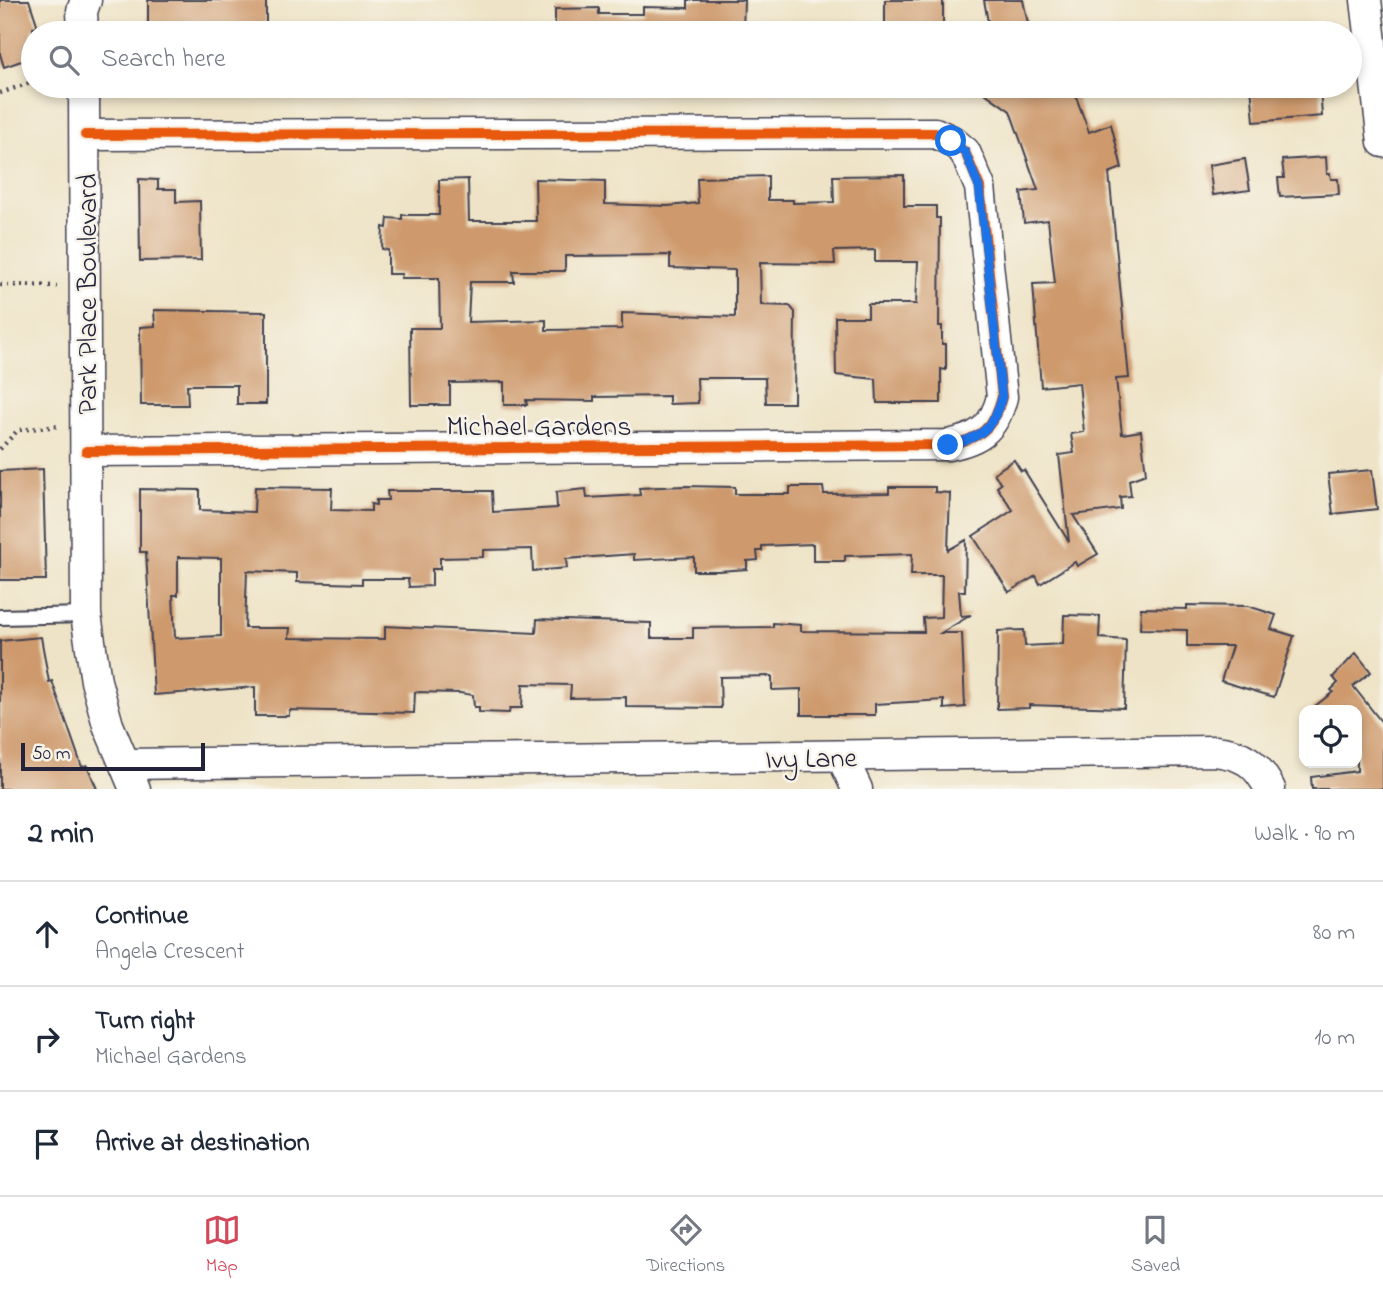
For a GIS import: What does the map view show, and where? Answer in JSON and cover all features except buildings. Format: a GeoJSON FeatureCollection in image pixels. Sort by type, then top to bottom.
{"type":"FeatureCollection","features":[{"type":"Feature","properties":{"kind":"street"},"geometry":{"type":"LineString","coordinates":[[82,21],[82,11],[86,0]]}},
{"type":"Feature","properties":{"kind":"street"},"geometry":{"type":"LineString","coordinates":[[1366,0],[1383,142]]}},
{"type":"Feature","properties":{"kind":"street","name":"Park Place Boulevard"},"geometry":{"type":"LineString","coordinates":[[84,98],[86,615],[96,681],[108,725],[130,776]]}},
{"type":"Feature","properties":{"kind":"street","name":"Michael Gardens"},"geometry":{"type":"LineString","coordinates":[[85,135],[935,133],[958,145],[972,167],[979,187],[1002,397],[998,415],[988,430],[969,441],[948,445],[86,451]]}},
{"type":"Feature","properties":{"kind":"street","name":"Ivy Lane"},"geometry":{"type":"LineString","coordinates":[[130,776],[842,757],[1214,751],[1245,757],[1260,771],[1270,789]]}},
{"type":"Feature","properties":{"kind":"street"},"geometry":{"type":"LineString","coordinates":[[842,757],[857,789]]}},
{"type":"Feature","properties":{"kind":"lane"},"geometry":{"type":"LineString","coordinates":[[0,617],[86,615]]}},
{"type":"Feature","properties":{"kind":"path"},"geometry":{"type":"LineString","coordinates":[[0,93],[21,86]]}},
{"type":"Feature","properties":{"kind":"path"},"geometry":{"type":"LineString","coordinates":[[0,285],[57,286]]}},
{"type":"Feature","properties":{"kind":"path"},"geometry":{"type":"LineString","coordinates":[[0,449],[18,430],[26,427],[71,425]]}},
{"type":"Feature","properties":{"kind":"cycle path"},"geometry":{"type":"LineString","coordinates":[[85,135],[935,133],[952,141],[965,152],[980,187],[1002,397],[995,417],[984,431],[977,436],[948,445],[86,451]]}},
{"type":"Feature","properties":{"kind":"route"},"geometry":{"type":"LineString","coordinates":[[948,445],[969,441],[988,430],[998,415],[1002,397],[979,187],[965,152],[951,141]]}}]}
